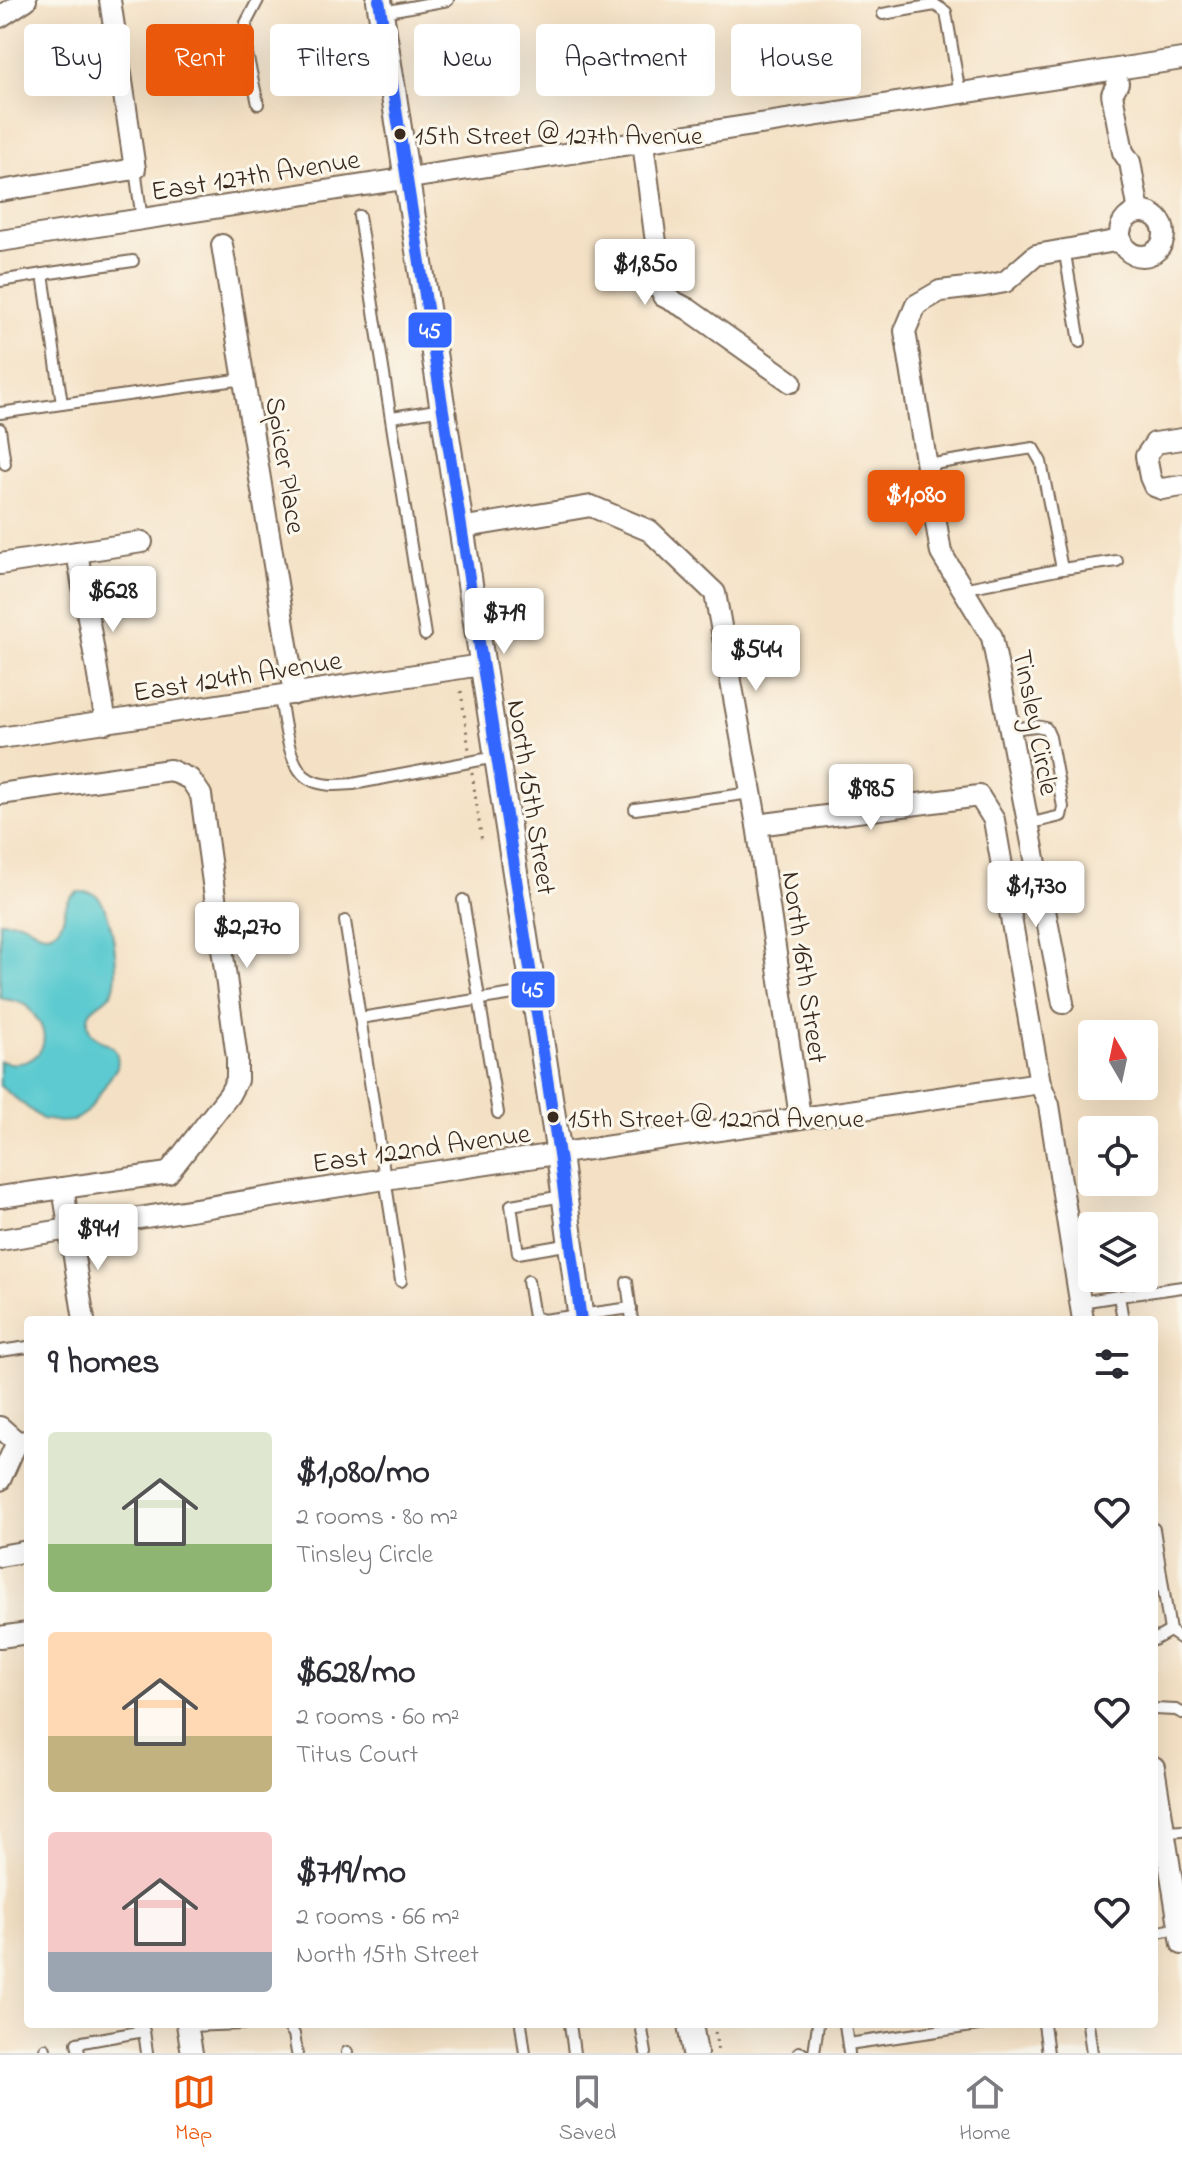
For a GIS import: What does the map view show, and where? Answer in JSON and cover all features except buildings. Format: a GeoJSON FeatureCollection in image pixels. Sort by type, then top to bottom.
{"type":"FeatureCollection","features":[{"type":"Feature","properties":{"kind":"street"},"geometry":{"type":"LineString","coordinates":[[0,17],[26,0]]}},
{"type":"Feature","properties":{"kind":"street"},"geometry":{"type":"LineString","coordinates":[[0,189],[135,169],[110,0]]}},
{"type":"Feature","properties":{"kind":"street","name":"North 15th Street"},"geometry":{"type":"LineString","coordinates":[[380,6],[559,1155],[581,1316]]}},
{"type":"Feature","properties":{"kind":"street","name":"East 127th Avenue"},"geometry":{"type":"LineString","coordinates":[[0,241],[960,94],[1116,76],[1182,59]]}},
{"type":"Feature","properties":{"kind":"street"},"geometry":{"type":"LineString","coordinates":[[1116,76],[1126,93],[1135,150],[1130,162],[1139,212],[1122,225],[1121,240]]}},
{"type":"Feature","properties":{"kind":"street"},"geometry":{"type":"LineString","coordinates":[[643,143],[663,296],[688,309],[791,382]]}},
{"type":"Feature","properties":{"kind":"street","name":"Tinsley Circle"},"geometry":{"type":"LineString","coordinates":[[1063,1003],[992,637],[941,553],[905,331],[916,305],[940,291],[1005,282],[1036,255],[1121,240],[1129,252],[1150,255],[1161,246],[1163,225],[1153,214],[1139,212]]}},
{"type":"Feature","properties":{"kind":"street","name":"Spicer Place"},"geometry":{"type":"LineString","coordinates":[[222,245],[288,696]]}},
{"type":"Feature","properties":{"kind":"street"},"geometry":{"type":"LineString","coordinates":[[1182,439],[1155,443],[1146,456],[1154,486],[1162,489],[1182,486]]}},
{"type":"Feature","properties":{"kind":"street","name":"North 16th Street"},"geometry":{"type":"LineString","coordinates":[[460,528],[591,506],[650,531],[715,593],[757,825],[800,1117]]}},
{"type":"Feature","properties":{"kind":"street"},"geometry":{"type":"LineString","coordinates":[[0,564],[142,542]]}},
{"type":"Feature","properties":{"kind":"street"},"geometry":{"type":"LineString","coordinates":[[77,552],[106,723]]}},
{"type":"Feature","properties":{"kind":"street","name":"East 124th Avenue"},"geometry":{"type":"LineString","coordinates":[[0,738],[481,665]]}},
{"type":"Feature","properties":{"kind":"street"},"geometry":{"type":"LineString","coordinates":[[0,794],[170,770],[190,779],[201,795],[237,1058],[237,1080],[229,1095],[168,1173],[0,1197]]}},
{"type":"Feature","properties":{"kind":"street"},"geometry":{"type":"LineString","coordinates":[[757,825],[979,796],[994,820],[1040,1083],[1049,1105],[1082,1311]]}},
{"type":"Feature","properties":{"kind":"street","name":"East 122nd Avenue"},"geometry":{"type":"LineString","coordinates":[[0,1240],[385,1179],[1040,1083]]}},
{"type":"Feature","properties":{"kind":"street"},"geometry":{"type":"LineString","coordinates":[[63,1188],[83,1316]]}},
{"type":"Feature","properties":{"kind":"street"},"geometry":{"type":"LineString","coordinates":[[0,1427],[22,1442],[0,1480]]}},
{"type":"Feature","properties":{"kind":"street"},"geometry":{"type":"LineString","coordinates":[[0,1556],[24,1552]]}},
{"type":"Feature","properties":{"kind":"street"},"geometry":{"type":"LineString","coordinates":[[0,1637],[24,1634]]}},
{"type":"Feature","properties":{"kind":"street"},"geometry":{"type":"LineString","coordinates":[[1158,1787],[1176,1873],[1181,1936]]}},
{"type":"Feature","properties":{"kind":"street"},"geometry":{"type":"LineString","coordinates":[[188,2028],[192,2053]]}},
{"type":"Feature","properties":{"kind":"street"},"geometry":{"type":"LineString","coordinates":[[691,2028],[695,2053]]}},
{"type":"Feature","properties":{"kind":"lane"},"geometry":{"type":"LineString","coordinates":[[258,0],[246,23],[247,54],[258,104]]}},
{"type":"Feature","properties":{"kind":"lane"},"geometry":{"type":"LineString","coordinates":[[380,6],[448,0]]}},
{"type":"Feature","properties":{"kind":"lane"},"geometry":{"type":"LineString","coordinates":[[883,14],[935,5],[946,12],[960,94]]}},
{"type":"Feature","properties":{"kind":"lane"},"geometry":{"type":"LineString","coordinates":[[135,169],[142,220]]}},
{"type":"Feature","properties":{"kind":"lane"},"geometry":{"type":"LineString","coordinates":[[359,216],[425,635]]}},
{"type":"Feature","properties":{"kind":"lane"},"geometry":{"type":"LineString","coordinates":[[1064,248],[1080,342]]}},
{"type":"Feature","properties":{"kind":"lane"},"geometry":{"type":"LineString","coordinates":[[0,281],[133,261]]}},
{"type":"Feature","properties":{"kind":"lane"},"geometry":{"type":"LineString","coordinates":[[43,274],[62,404]]}},
{"type":"Feature","properties":{"kind":"lane"},"geometry":{"type":"LineString","coordinates":[[616,275],[663,296]]}},
{"type":"Feature","properties":{"kind":"lane"},"geometry":{"type":"LineString","coordinates":[[0,413],[244,379]]}},
{"type":"Feature","properties":{"kind":"lane"},"geometry":{"type":"LineString","coordinates":[[392,417],[443,409]]}},
{"type":"Feature","properties":{"kind":"lane"},"geometry":{"type":"LineString","coordinates":[[0,429],[5,464]]}},
{"type":"Feature","properties":{"kind":"lane"},"geometry":{"type":"LineString","coordinates":[[927,465],[1033,448],[1041,462],[1062,569]]}},
{"type":"Feature","properties":{"kind":"lane"},"geometry":{"type":"LineString","coordinates":[[962,589],[1117,561]]}},
{"type":"Feature","properties":{"kind":"lane"},"geometry":{"type":"LineString","coordinates":[[288,696],[289,747],[301,773],[310,780],[330,786],[496,757]]}},
{"type":"Feature","properties":{"kind":"lane"},"geometry":{"type":"LineString","coordinates":[[1010,729],[1036,726],[1046,728],[1050,737],[1063,807],[1061,816],[1028,824]]}},
{"type":"Feature","properties":{"kind":"lane"},"geometry":{"type":"LineString","coordinates":[[635,809],[751,793]]}},
{"type":"Feature","properties":{"kind":"lane"},"geometry":{"type":"LineString","coordinates":[[463,900],[498,1113]]}},
{"type":"Feature","properties":{"kind":"lane"},"geometry":{"type":"LineString","coordinates":[[345,921],[401,1281]]}},
{"type":"Feature","properties":{"kind":"lane"},"geometry":{"type":"LineString","coordinates":[[360,1018],[533,991]]}},
{"type":"Feature","properties":{"kind":"lane"},"geometry":{"type":"LineString","coordinates":[[565,1196],[511,1205],[518,1253],[571,1244]]}},
{"type":"Feature","properties":{"kind":"lane"},"geometry":{"type":"LineString","coordinates":[[528,1281],[534,1316]]}},
{"type":"Feature","properties":{"kind":"lane"},"geometry":{"type":"LineString","coordinates":[[627,1282],[632,1316]]}},
{"type":"Feature","properties":{"kind":"lane"},"geometry":{"type":"LineString","coordinates":[[1082,1311],[1119,1296],[1182,1287]]}},
{"type":"Feature","properties":{"kind":"lane"},"geometry":{"type":"LineString","coordinates":[[1119,1296],[1122,1316]]}},
{"type":"Feature","properties":{"kind":"lane"},"geometry":{"type":"LineString","coordinates":[[587,1316],[631,1308]]}},
{"type":"Feature","properties":{"kind":"lane"},"geometry":{"type":"LineString","coordinates":[[0,1351],[24,1348]]}},
{"type":"Feature","properties":{"kind":"lane"},"geometry":{"type":"LineString","coordinates":[[1158,1562],[1170,1631],[1182,1639]]}},
{"type":"Feature","properties":{"kind":"lane"},"geometry":{"type":"LineString","coordinates":[[1158,1638],[1170,1631]]}},
{"type":"Feature","properties":{"kind":"lane"},"geometry":{"type":"LineString","coordinates":[[1158,1709],[1182,1713]]}},
{"type":"Feature","properties":{"kind":"lane"},"geometry":{"type":"LineString","coordinates":[[1158,1933],[1181,1936]]}},
{"type":"Feature","properties":{"kind":"lane"},"geometry":{"type":"LineString","coordinates":[[289,2028],[294,2034],[297,2053]]}},
{"type":"Feature","properties":{"kind":"lane"},"geometry":{"type":"LineString","coordinates":[[522,2028],[525,2053]]}},
{"type":"Feature","properties":{"kind":"lane"},"geometry":{"type":"LineString","coordinates":[[571,2028],[574,2053]]}},
{"type":"Feature","properties":{"kind":"lane"},"geometry":{"type":"LineString","coordinates":[[642,2028],[646,2053]]}},
{"type":"Feature","properties":{"kind":"lane"},"geometry":{"type":"LineString","coordinates":[[814,2053],[817,2028]]}},
{"type":"Feature","properties":{"kind":"lane"},"geometry":{"type":"LineString","coordinates":[[846,2028],[849,2048],[963,2028]]}},
{"type":"Feature","properties":{"kind":"lane"},"geometry":{"type":"LineString","coordinates":[[1045,2028],[1048,2053]]}},
{"type":"Feature","properties":{"kind":"lane"},"geometry":{"type":"LineString","coordinates":[[1089,2028],[1092,2053]]}},
{"type":"Feature","properties":{"kind":"lane"},"geometry":{"type":"LineString","coordinates":[[79,2053],[77,2043],[144,2031],[147,2053]]}},
{"type":"Feature","properties":{"kind":"path"},"geometry":{"type":"LineString","coordinates":[[715,2028],[718,2053]]}},
{"type":"Feature","properties":{"kind":"water"},"geometry":{"type":"Polygon","coordinates":[[[78,892],[96,895],[111,926],[116,957],[115,983],[112,992],[91,1011],[88,1019],[93,1035],[115,1050],[117,1067],[89,1110],[73,1121],[60,1122],[42,1119],[0,1086],[0,1061],[12,1063],[32,1059],[39,1053],[44,1036],[41,1025],[26,1006],[0,998],[0,921],[20,922],[42,933],[51,933],[60,926],[68,901],[78,892]]]}},
{"type":"Feature","properties":{"kind":"transit line","name":"45"},"geometry":{"type":"LineString","coordinates":[[379,0],[559,1155],[580,1316]]}},
{"type":"Feature","properties":{"kind":"place","name":"15th Street @ 127th Avenue"},"geometry":{"type":"Point","coordinates":[400,134]}},
{"type":"Feature","properties":{"kind":"place","name":"15th Street @ 122nd Avenue"},"geometry":{"type":"Point","coordinates":[553,1117]}}]}
